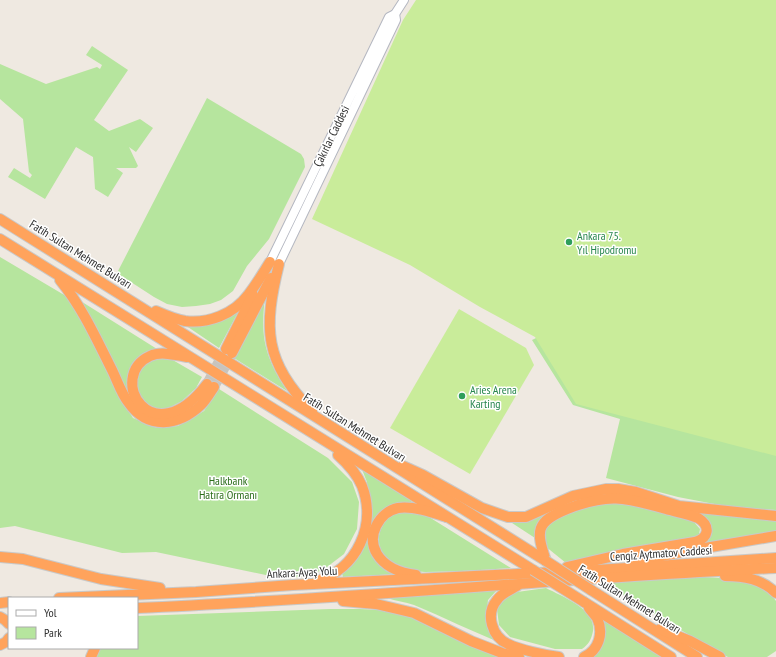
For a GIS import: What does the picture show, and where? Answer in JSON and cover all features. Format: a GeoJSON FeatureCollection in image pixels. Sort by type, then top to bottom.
{"type":"FeatureCollection","features":[{"type":"Feature","properties":{"kind":"highway","name":"Fatih Sultan Mehmet Bulvarı"},"geometry":{"type":"LineString","coordinates":[[0,219],[325,424],[546,566],[591,590],[697,657]]}},
{"type":"Feature","properties":{"kind":"highway"},"geometry":{"type":"LineString","coordinates":[[0,239],[671,657]]}},
{"type":"Feature","properties":{"kind":"highway"},"geometry":{"type":"LineString","coordinates":[[132,302],[175,319],[186,321],[209,320],[231,311],[240,304],[274,263]]}},
{"type":"Feature","properties":{"kind":"highway"},"geometry":{"type":"LineString","coordinates":[[229,351],[274,263]]}},
{"type":"Feature","properties":{"kind":"highway"},"geometry":{"type":"LineString","coordinates":[[274,263],[269,328],[275,358],[291,387],[325,424]]}},
{"type":"Feature","properties":{"kind":"highway"},"geometry":{"type":"LineString","coordinates":[[53,272],[72,294],[128,402],[142,417],[155,422],[168,423],[179,420],[202,404],[210,386],[178,411],[159,415],[150,412],[141,406],[135,397],[132,388],[132,376],[143,360],[150,355],[160,353],[190,357]]}},
{"type":"Feature","properties":{"kind":"highway"},"geometry":{"type":"LineString","coordinates":[[293,585],[318,581],[329,577],[340,570],[350,561],[356,551],[362,540],[366,526],[366,499],[356,474],[345,461],[322,440]]}},
{"type":"Feature","properties":{"kind":"highway"},"geometry":{"type":"LineString","coordinates":[[369,452],[423,475],[482,508],[508,517],[526,517],[573,496],[606,489],[636,492],[679,506],[776,516]]}},
{"type":"Feature","properties":{"kind":"highway"},"geometry":{"type":"LineString","coordinates":[[446,517],[426,511],[408,508],[392,510],[385,514],[376,526],[373,540],[376,553],[393,568],[408,574],[420,575],[546,566],[695,542],[704,537],[706,534],[706,527],[702,520],[698,518],[632,499],[594,499],[556,513],[544,521],[539,534],[546,566]]}},
{"type":"Feature","properties":{"kind":"highway"},"geometry":{"type":"LineString","coordinates":[[597,570],[681,552],[776,536]]}},
{"type":"Feature","properties":{"kind":"highway"},"geometry":{"type":"LineString","coordinates":[[0,557],[23,559],[120,582],[196,592]]}},
{"type":"Feature","properties":{"kind":"highway","name":"Cengiz Aytmatov Caddesi"},"geometry":{"type":"LineString","coordinates":[[546,566],[597,570],[776,558]]}},
{"type":"Feature","properties":{"kind":"highway","name":"Ankara-Ayaş Yolu"},"geometry":{"type":"LineString","coordinates":[[72,597],[196,592],[546,566]]}},
{"type":"Feature","properties":{"kind":"highway","name":"Cengiz Aytmatov Caddesi"},"geometry":{"type":"LineString","coordinates":[[521,584],[665,573],[776,568]]}},
{"type":"Feature","properties":{"kind":"highway"},"geometry":{"type":"LineString","coordinates":[[665,573],[729,576],[752,579],[770,588],[776,594]]}},
{"type":"Feature","properties":{"kind":"highway"},"geometry":{"type":"LineString","coordinates":[[140,609],[521,584]]}},
{"type":"Feature","properties":{"kind":"highway"},"geometry":{"type":"LineString","coordinates":[[521,584],[504,593],[497,599],[493,606],[491,622],[496,635],[501,640],[516,647],[559,657]]}},
{"type":"Feature","properties":{"kind":"highway"},"geometry":{"type":"LineString","coordinates":[[279,600],[376,604],[402,609],[414,613],[486,647],[518,657]]}},
{"type":"Feature","properties":{"kind":"highway"},"geometry":{"type":"LineString","coordinates":[[584,602],[597,618],[600,630],[597,646],[591,654],[584,657]]}},
{"type":"Feature","properties":{"kind":"highway"},"geometry":{"type":"LineString","coordinates":[[0,617],[8,623]]}},
{"type":"Feature","properties":{"kind":"highway"},"geometry":{"type":"LineString","coordinates":[[637,619],[690,641],[720,657]]}},
{"type":"Feature","properties":{"kind":"highway"},"geometry":{"type":"LineString","coordinates":[[0,645],[8,639]]}},
{"type":"Feature","properties":{"kind":"main road","name":"Çakırlar Caddesi"},"geometry":{"type":"LineString","coordinates":[[274,263],[297,225],[396,20],[396,14],[404,0]]}},
{"type":"Feature","properties":{"kind":"main road","name":"Çakırlar Caddesi"},"geometry":{"type":"LineString","coordinates":[[274,263],[289,222],[389,17],[396,14]]}},
{"type":"Feature","properties":{"kind":"main road"},"geometry":{"type":"LineString","coordinates":[[289,222],[297,225]]}},
{"type":"Feature","properties":{"kind":"green space","name":"Ankara 75. Yıl Hipodromu"},"geometry":{"type":"Polygon","coordinates":[[[416,0],[776,0],[776,456],[576,404],[535,337],[480,307],[410,265],[312,219],[403,20],[416,0]]]}},
{"type":"Feature","properties":{"kind":"green space"},"geometry":{"type":"Polygon","coordinates":[[[92,46],[128,70],[94,120],[109,131],[140,119],[153,128],[136,152],[129,147],[138,166],[136,168],[116,168],[123,173],[108,197],[95,189],[93,157],[76,147],[45,199],[8,177],[14,168],[30,178],[32,175],[29,172],[23,119],[0,99],[0,64],[46,84],[97,67],[100,69],[102,65],[86,55],[92,46]]]}},
{"type":"Feature","properties":{"kind":"green space"},"geometry":{"type":"Polygon","coordinates":[[[207,98],[301,154],[304,159],[305,167],[269,239],[247,266],[233,291],[221,300],[210,304],[182,307],[167,304],[117,273],[207,98]]]}},
{"type":"Feature","properties":{"kind":"green space","name":"Halkbank Hatıra Ormanı"},"geometry":{"type":"Polygon","coordinates":[[[0,257],[71,299],[120,398],[133,418],[157,428],[178,426],[204,411],[219,389],[328,458],[352,482],[359,502],[357,529],[344,554],[323,570],[300,577],[280,578],[156,552],[122,553],[15,526],[0,528],[0,257]]]}},
{"type":"Feature","properties":{"kind":"green space"},"geometry":{"type":"Polygon","coordinates":[[[265,298],[263,325],[266,347],[274,368],[287,391],[234,358],[265,298]]]}},
{"type":"Feature","properties":{"kind":"green space"},"geometry":{"type":"Polygon","coordinates":[[[79,300],[157,349],[142,354],[133,363],[129,374],[127,393],[79,300]]]}},
{"type":"Feature","properties":{"kind":"green space"},"geometry":{"type":"Polygon","coordinates":[[[243,303],[219,348],[182,323],[198,323],[243,303]]]}},
{"type":"Feature","properties":{"kind":"green space","name":"Aries Arena Karting"},"geometry":{"type":"Polygon","coordinates":[[[459,309],[526,348],[534,365],[470,474],[390,428],[459,309]]]}},
{"type":"Feature","properties":{"kind":"green space"},"geometry":{"type":"Polygon","coordinates":[[[573,320],[776,444],[776,510],[730,507],[678,497],[606,478],[620,419],[573,405],[532,340],[573,320]]]}},
{"type":"Feature","properties":{"kind":"green space"},"geometry":{"type":"Polygon","coordinates":[[[156,357],[171,359],[202,377],[196,388],[182,401],[165,410],[153,409],[142,402],[136,382],[143,364],[156,357]]]}},
{"type":"Feature","properties":{"kind":"green space"},"geometry":{"type":"Polygon","coordinates":[[[361,467],[411,498],[412,504],[393,507],[381,512],[374,523],[372,532],[371,543],[397,574],[343,577],[342,573],[354,561],[369,506],[367,482],[361,467]]]}},
{"type":"Feature","properties":{"kind":"green space"},"geometry":{"type":"Polygon","coordinates":[[[620,492],[644,497],[677,508],[776,518],[776,532],[704,545],[709,538],[710,527],[703,517],[634,497],[613,495],[603,495],[589,498],[548,515],[538,526],[535,538],[509,521],[526,520],[574,499],[585,496],[620,492]]]}},
{"type":"Feature","properties":{"kind":"green space"},"geometry":{"type":"Polygon","coordinates":[[[594,502],[628,502],[693,521],[700,529],[699,534],[697,537],[566,563],[545,546],[545,525],[554,517],[594,502]]]}},
{"type":"Feature","properties":{"kind":"green space"},"geometry":{"type":"Polygon","coordinates":[[[412,512],[429,517],[511,568],[425,572],[407,571],[395,566],[385,556],[379,545],[380,532],[386,520],[392,515],[412,512]]]}},
{"type":"Feature","properties":{"kind":"green space"},"geometry":{"type":"Polygon","coordinates":[[[683,576],[722,578],[751,582],[769,592],[776,601],[776,651],[767,657],[728,657],[603,583],[683,576]]]}},
{"type":"Feature","properties":{"kind":"green space"},"geometry":{"type":"Polygon","coordinates":[[[546,588],[577,605],[589,616],[593,623],[593,631],[589,642],[582,649],[555,649],[510,637],[499,625],[497,609],[501,601],[510,593],[546,588]]]}},
{"type":"Feature","properties":{"kind":"green space"},"geometry":{"type":"Polygon","coordinates":[[[497,590],[488,600],[486,618],[488,629],[502,643],[414,605],[387,598],[497,590]]]}},
{"type":"Feature","properties":{"kind":"green space"},"geometry":{"type":"Polygon","coordinates":[[[330,609],[396,611],[509,657],[95,657],[99,649],[138,649],[138,616],[330,609]]]}},
{"type":"Feature","properties":{"kind":"green space"},"geometry":{"type":"Polygon","coordinates":[[[602,619],[663,657],[593,657],[602,619]]]}},
{"type":"Feature","properties":{"kind":"tunnel"},"geometry":{"type":"LineString","coordinates":[[207,384],[225,350]]}},
{"type":"Feature","properties":{"kind":"tunnel"},"geometry":{"type":"LineString","coordinates":[[214,387],[232,354]]}},
{"type":"Feature","properties":{"kind":"place","name":"Ankara 75. Yıl Hipodromu"},"geometry":{"type":"Point","coordinates":[569,242]}},
{"type":"Feature","properties":{"kind":"place","name":"Aries Arena Karting"},"geometry":{"type":"Point","coordinates":[462,396]}}]}
